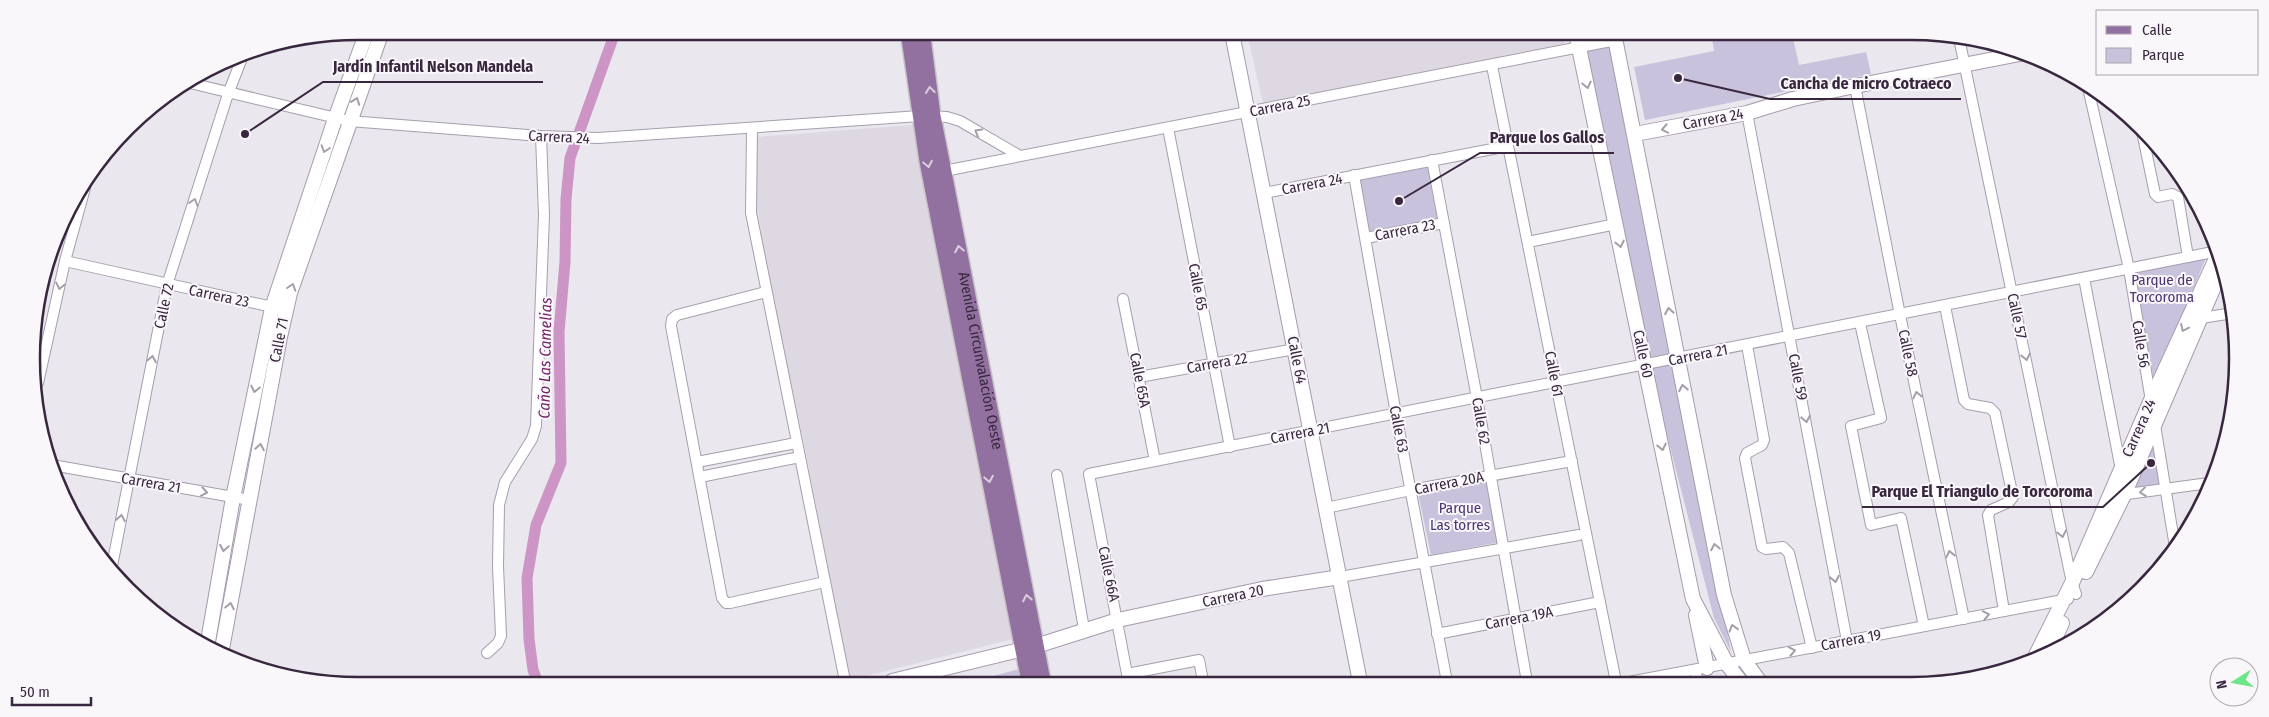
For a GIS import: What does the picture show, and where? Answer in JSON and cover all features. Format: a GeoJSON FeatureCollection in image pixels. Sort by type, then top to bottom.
{"type":"FeatureCollection","features":[{"type":"Feature","properties":{"kind":"main road","name":"Avenida Circunvalación Oeste"},"geometry":{"type":"LineString","coordinates":[[910,40],[1029,648],[1041,677]]}},
{"type":"Feature","properties":{"kind":"main road","name":"Avenida Circunvalación Oeste"},"geometry":{"type":"LineString","coordinates":[[923,40],[926,116],[944,171],[1029,648],[1029,677]]}},
{"type":"Feature","properties":{"kind":"street","name":"Calle 71"},"geometry":{"type":"LineString","coordinates":[[208,639],[233,498],[279,308],[335,119],[364,40]]}},
{"type":"Feature","properties":{"kind":"street","name":"Calle 71"},"geometry":{"type":"LineString","coordinates":[[222,646],[250,500],[279,308],[379,40]]}},
{"type":"Feature","properties":{"kind":"street","name":"Calle 64"},"geometry":{"type":"LineString","coordinates":[[1234,40],[1359,677]]}},
{"type":"Feature","properties":{"kind":"street","name":"Carrera 25"},"geometry":{"type":"LineString","coordinates":[[944,171],[1492,66],[1578,43],[1606,40]]}},
{"type":"Feature","properties":{"kind":"street"},"geometry":{"type":"LineString","coordinates":[[1616,40],[1724,595],[1744,660],[1756,677]]}},
{"type":"Feature","properties":{"kind":"street","name":"Calle 60"},"geometry":{"type":"LineString","coordinates":[[1578,43],[1693,599],[1726,664],[1737,677]]}},
{"type":"Feature","properties":{"kind":"street","name":"Calle 57"},"geometry":{"type":"LineString","coordinates":[[1960,44],[2012,292],[2071,594]]}},
{"type":"Feature","properties":{"kind":"street","name":"Carrera 24"},"geometry":{"type":"LineString","coordinates":[[1635,134],[1747,113],[1793,99],[1855,86],[2010,56]]}},
{"type":"Feature","properties":{"kind":"street","name":"Calle 72"},"geometry":{"type":"LineString","coordinates":[[113,561],[167,285],[228,94],[240,63]]}},
{"type":"Feature","properties":{"kind":"street","name":"Calle 61"},"geometry":{"type":"LineString","coordinates":[[1492,66],[1615,677]]}},
{"type":"Feature","properties":{"kind":"street","name":"Carrera 24"},"geometry":{"type":"LineString","coordinates":[[196,85],[335,119],[562,138],[598,138],[752,129],[926,116],[960,121],[1020,156]]}},
{"type":"Feature","properties":{"kind":"street","name":"Calle 58"},"geometry":{"type":"LineString","coordinates":[[1855,86],[1900,315],[1964,619]]}},
{"type":"Feature","properties":{"kind":"street","name":"Calle 56"},"geometry":{"type":"LineString","coordinates":[[2090,96],[2129,269],[2173,537]]}},
{"type":"Feature","properties":{"kind":"street","name":"Calle 59"},"geometry":{"type":"LineString","coordinates":[[1747,113],[1847,641]]}},
{"type":"Feature","properties":{"kind":"street","name":"Calle 65"},"geometry":{"type":"LineString","coordinates":[[1168,128],[1212,364],[1230,447]]}},
{"type":"Feature","properties":{"kind":"street"},"geometry":{"type":"LineString","coordinates":[[752,129],[751,213],[796,443],[845,677]]}},
{"type":"Feature","properties":{"kind":"street"},"geometry":{"type":"LineString","coordinates":[[487,653],[498,643],[501,636],[498,566],[499,505],[505,482],[532,439],[536,426],[544,215],[541,136]]}},
{"type":"Feature","properties":{"kind":"street"},"geometry":{"type":"LineString","coordinates":[[2144,142],[2155,194],[2158,197],[2172,194],[2178,197],[2188,257]]}},
{"type":"Feature","properties":{"kind":"street","name":"Carrera 24"},"geometry":{"type":"LineString","coordinates":[[1264,193],[1508,146]]}},
{"type":"Feature","properties":{"kind":"street","name":"Calle 62"},"geometry":{"type":"LineString","coordinates":[[1432,160],[1477,398],[1526,677]]}},
{"type":"Feature","properties":{"kind":"street","name":"Calle 63"},"geometry":{"type":"LineString","coordinates":[[1354,176],[1396,414],[1446,677]]}},
{"type":"Feature","properties":{"kind":"street"},"geometry":{"type":"LineString","coordinates":[[41,371],[65,261],[81,203]]}},
{"type":"Feature","properties":{"kind":"street","name":"Carrera 23"},"geometry":{"type":"LineString","coordinates":[[1366,238],[1444,223]]}},
{"type":"Feature","properties":{"kind":"street"},"geometry":{"type":"LineString","coordinates":[[1528,242],[1616,224]]}},
{"type":"Feature","properties":{"kind":"street","name":"Carrera 21"},"geometry":{"type":"LineString","coordinates":[[1089,474],[2211,253]]}},
{"type":"Feature","properties":{"kind":"street","name":"Carrera 23"},"geometry":{"type":"LineString","coordinates":[[65,261],[167,285],[279,308]]}},
{"type":"Feature","properties":{"kind":"street","name":"Carrera 24"},"geometry":{"type":"LineString","coordinates":[[2117,496],[2121,470],[2214,262]]}},
{"type":"Feature","properties":{"kind":"street","name":"Carrera 24"},"geometry":{"type":"LineString","coordinates":[[2052,643],[2071,594],[2154,423],[2218,277]]}},
{"type":"Feature","properties":{"kind":"street"},"geometry":{"type":"LineString","coordinates":[[2084,278],[2121,470]]}},
{"type":"Feature","properties":{"kind":"street"},"geometry":{"type":"LineString","coordinates":[[766,292],[677,315],[672,319],[722,598],[726,603],[825,582]]}},
{"type":"Feature","properties":{"kind":"street","name":"Calle 65A"},"geometry":{"type":"LineString","coordinates":[[1124,299],[1156,461]]}},
{"type":"Feature","properties":{"kind":"street"},"geometry":{"type":"LineString","coordinates":[[1945,306],[1964,400],[1968,404],[1990,408],[1995,413],[2013,497],[2009,502],[1990,510],[1988,515],[2004,611]]}},
{"type":"Feature","properties":{"kind":"street"},"geometry":{"type":"LineString","coordinates":[[2201,318],[2226,314]]}},
{"type":"Feature","properties":{"kind":"street"},"geometry":{"type":"LineString","coordinates":[[1860,323],[1881,418],[1851,426],[1871,525],[1902,518],[1924,626]]}},
{"type":"Feature","properties":{"kind":"street"},"geometry":{"type":"LineString","coordinates":[[1747,345],[1764,440],[1762,445],[1747,453],[1745,458],[1762,547],[1783,547],[1789,553],[1812,648]]}},
{"type":"Feature","properties":{"kind":"street","name":"Carrera 22"},"geometry":{"type":"LineString","coordinates":[[1139,377],[1295,349]]}},
{"type":"Feature","properties":{"kind":"street"},"geometry":{"type":"LineString","coordinates":[[697,462],[796,443]]}},
{"type":"Feature","properties":{"kind":"street"},"geometry":{"type":"LineString","coordinates":[[700,477],[800,457]]}},
{"type":"Feature","properties":{"kind":"street","name":"Carrera 20A"},"geometry":{"type":"LineString","coordinates":[[1326,508],[1411,490],[1572,461]]}},
{"type":"Feature","properties":{"kind":"street","name":"Carrera 21"},"geometry":{"type":"LineString","coordinates":[[59,466],[250,500]]}},
{"type":"Feature","properties":{"kind":"street","name":"Calle 66A"},"geometry":{"type":"LineString","coordinates":[[1089,474],[1127,674],[1199,660],[1202,677]]}},
{"type":"Feature","properties":{"kind":"street"},"geometry":{"type":"LineString","coordinates":[[1057,475],[1084,630]]}},
{"type":"Feature","properties":{"kind":"street"},"geometry":{"type":"LineString","coordinates":[[2117,496],[2203,484]]}},
{"type":"Feature","properties":{"kind":"street","name":"Carrera 20"},"geometry":{"type":"LineString","coordinates":[[909,677],[1029,648],[1118,620],[1262,589],[1340,578],[1579,535]]}},
{"type":"Feature","properties":{"kind":"street","name":"Carrera 24"},"geometry":{"type":"LineString","coordinates":[[2039,650],[2071,594]]}},
{"type":"Feature","properties":{"kind":"street","name":"Carrera 19"},"geometry":{"type":"LineString","coordinates":[[1657,677],[2004,611],[2071,594]]}},
{"type":"Feature","properties":{"kind":"street"},"geometry":{"type":"LineString","coordinates":[[1693,599],[1701,669],[1699,677]]}},
{"type":"Feature","properties":{"kind":"street","name":"Carrera 19A"},"geometry":{"type":"LineString","coordinates":[[1437,634],[1600,602]]}},
{"type":"Feature","properties":{"kind":"shaded area"},"geometry":{"type":"Polygon","coordinates":[[[1248,40],[1564,40],[1566,49],[1264,107],[1248,40]]]}},
{"type":"Feature","properties":{"kind":"shaded area"},"geometry":{"type":"Polygon","coordinates":[[[913,125],[1013,639],[862,677],[849,677],[803,438],[769,283],[757,209],[756,137],[913,125]]]}},
{"type":"Feature","properties":{"kind":"green space"},"geometry":{"type":"Polygon","coordinates":[[[1580,40],[1608,40],[1714,559],[1731,652],[1714,618],[1649,365],[1580,40]]]}},
{"type":"Feature","properties":{"kind":"green space"},"geometry":{"type":"Polygon","coordinates":[[[1712,40],[1793,40],[1799,65],[1866,52],[1871,74],[1645,120],[1634,67],[1714,51],[1712,40]]]}},
{"type":"Feature","properties":{"kind":"green space"},"geometry":{"type":"Polygon","coordinates":[[[1429,167],[1439,222],[1368,234],[1359,180],[1429,167]]]}},
{"type":"Feature","properties":{"kind":"green space","name":"Parque de Torcoroma"},"geometry":{"type":"Polygon","coordinates":[[[2209,250],[2155,383],[2128,266],[2209,250]]]}},
{"type":"Feature","properties":{"kind":"green space"},"geometry":{"type":"Polygon","coordinates":[[[2154,443],[2162,483],[2130,490],[2154,443]]]}},
{"type":"Feature","properties":{"kind":"green space","name":"Parque Las torres"},"geometry":{"type":"Polygon","coordinates":[[[1487,478],[1501,542],[1431,555],[1418,493],[1487,478]]]}},
{"type":"Feature","properties":{"kind":"green space"},"geometry":{"type":"Polygon","coordinates":[[[1019,669],[1020,677],[990,677],[1019,669]]]}},
{"type":"Feature","properties":{"kind":"waterway","name":"Caño Las Camelias"},"geometry":{"type":"LineString","coordinates":[[536,677],[533,670],[529,639],[527,578],[536,525],[561,463],[559,332],[565,262],[566,199],[570,158],[612,40]]}},
{"type":"Feature","properties":{"kind":"place","name":"Cancha de micro Cotraeco"},"geometry":{"type":"Point","coordinates":[1678,78]}},
{"type":"Feature","properties":{"kind":"place","name":"Jardín Infantil Nelson Mandela"},"geometry":{"type":"Point","coordinates":[245,134]}},
{"type":"Feature","properties":{"kind":"place","name":"Parque los Gallos"},"geometry":{"type":"Point","coordinates":[1399,201]}},
{"type":"Feature","properties":{"kind":"place","name":"Parque El Triangulo de Torcoroma"},"geometry":{"type":"Point","coordinates":[2151,463]}}]}
